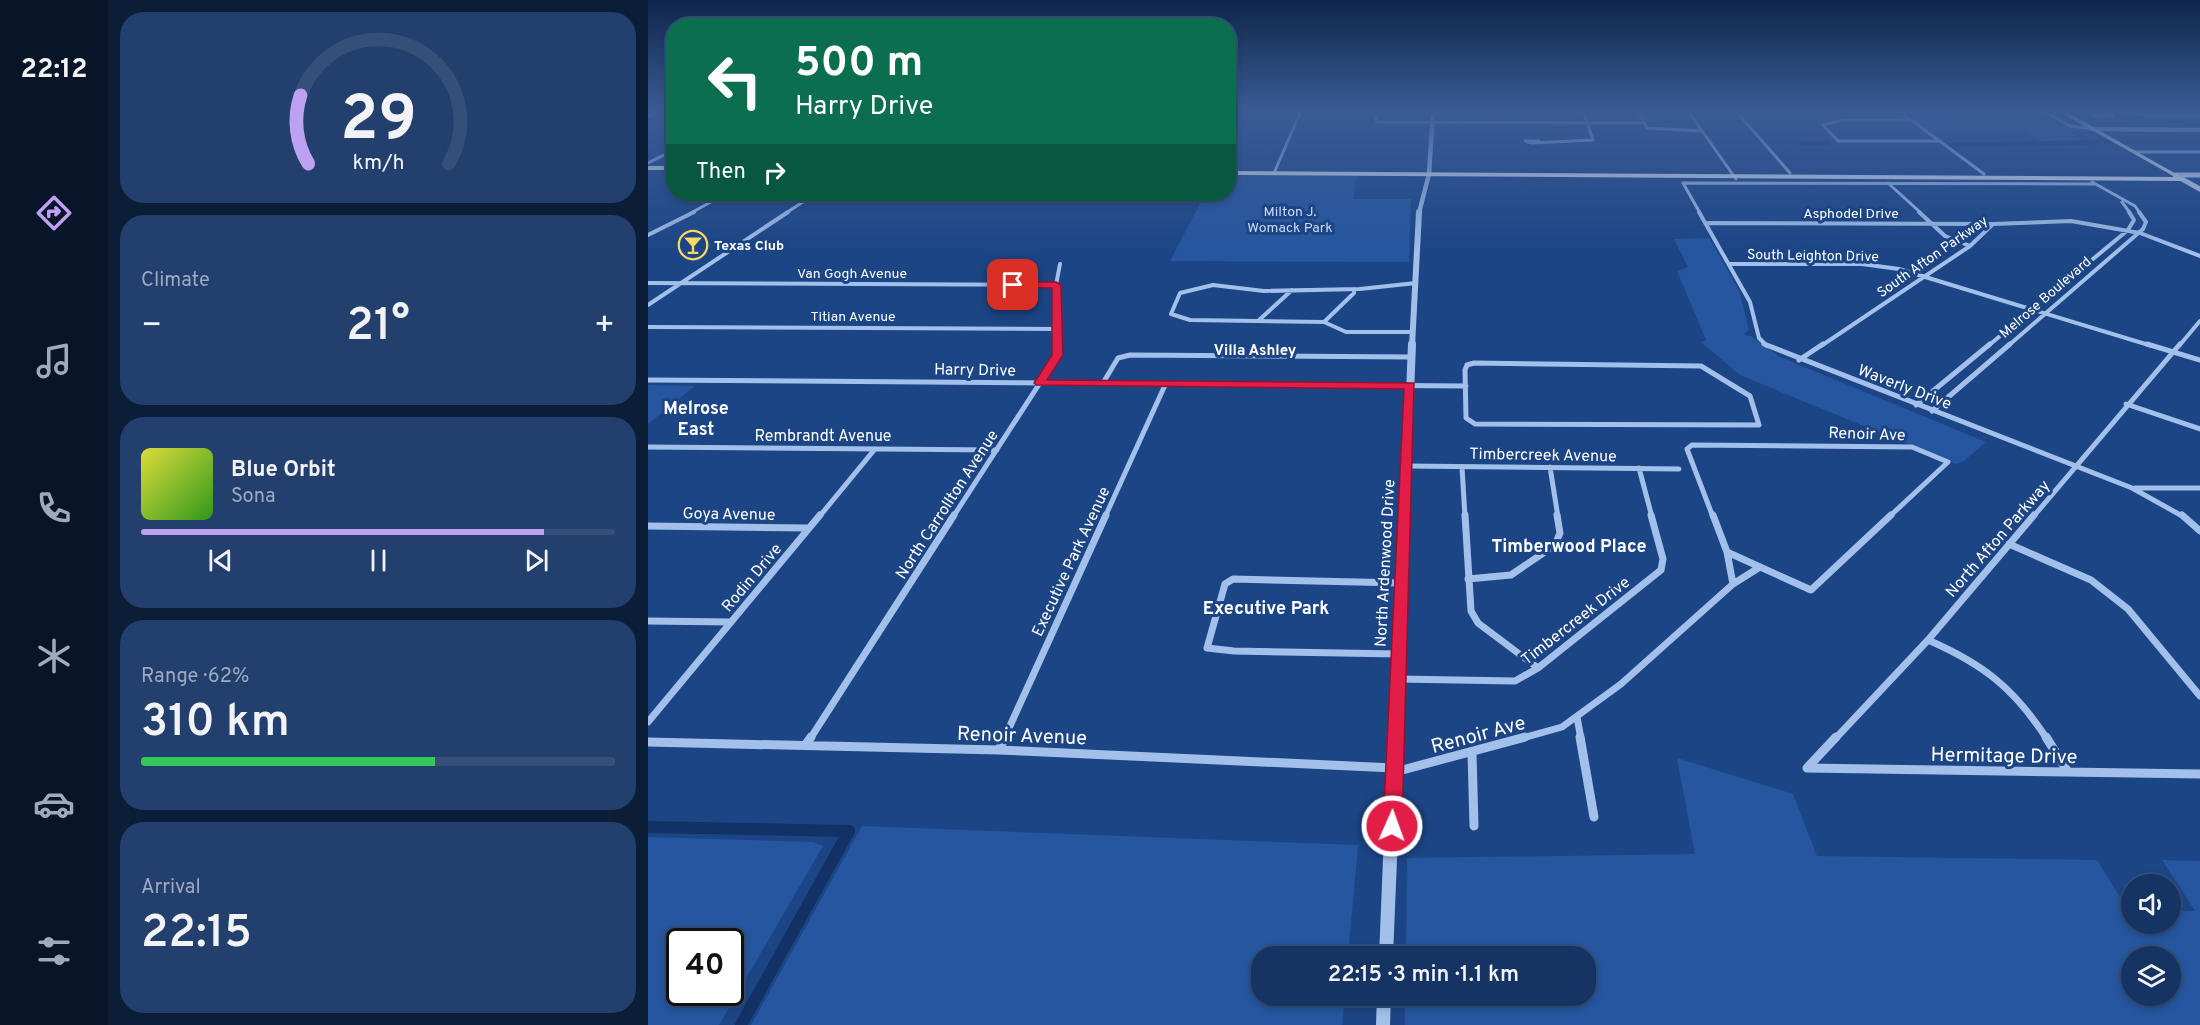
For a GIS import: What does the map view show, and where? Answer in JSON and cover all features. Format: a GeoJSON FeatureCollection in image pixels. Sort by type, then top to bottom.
{"type":"FeatureCollection","features":[{"type":"Feature","properties":{"kind":"main road"},"geometry":{"type":"LineString","coordinates":[[2146,159],[2200,189]]}},
{"type":"Feature","properties":{"kind":"main road"},"geometry":{"type":"LineString","coordinates":[[648,169],[666,169]]}},
{"type":"Feature","properties":{"kind":"main road"},"geometry":{"type":"LineString","coordinates":[[1236,172],[2200,177]]}},
{"type":"Feature","properties":{"kind":"main road"},"geometry":{"type":"LineString","coordinates":[[1733,174],[1790,173],[1881,177],[1984,174],[2178,177]]}},
{"type":"Feature","properties":{"kind":"street"},"geometry":{"type":"LineString","coordinates":[[1275,172],[1281,159]]}},
{"type":"Feature","properties":{"kind":"street","name":"North Ardenwood Drive"},"geometry":{"type":"LineString","coordinates":[[1387,946],[1418,217],[1430,173],[1431,159]]}},
{"type":"Feature","properties":{"kind":"street"},"geometry":{"type":"LineString","coordinates":[[1722,159],[1739,183],[2094,184]]}},
{"type":"Feature","properties":{"kind":"street"},"geometry":{"type":"LineString","coordinates":[[1778,159],[1790,173]]}},
{"type":"Feature","properties":{"kind":"street"},"geometry":{"type":"LineString","coordinates":[[1964,159],[1984,174]]}},
{"type":"Feature","properties":{"kind":"street"},"geometry":{"type":"LineString","coordinates":[[1881,177],[1945,236],[1970,246]]}},
{"type":"Feature","properties":{"kind":"street"},"geometry":{"type":"LineString","coordinates":[[2084,178],[2122,201],[2135,206],[2145,217],[2146,226],[2140,233]]}},
{"type":"Feature","properties":{"kind":"street","name":"Waverly Drive"},"geometry":{"type":"LineString","coordinates":[[1739,183],[1683,183],[1708,223],[1750,302],[1759,338],[1765,345],[2132,488],[2182,515],[2200,531]]}},
{"type":"Feature","properties":{"kind":"street"},"geometry":{"type":"LineString","coordinates":[[648,235],[666,228],[713,201]]}},
{"type":"Feature","properties":{"kind":"street"},"geometry":{"type":"LineString","coordinates":[[648,305],[804,201]]}},
{"type":"Feature","properties":{"kind":"street"},"geometry":{"type":"LineString","coordinates":[[2122,201],[2134,220],[2128,230],[2200,256]]}},
{"type":"Feature","properties":{"kind":"street","name":"South Afton Parkway"},"geometry":{"type":"LineString","coordinates":[[1799,360],[1970,246],[1993,224],[2071,220],[2128,230]]}},
{"type":"Feature","properties":{"kind":"street","name":"Asphodel Drive"},"geometry":{"type":"LineString","coordinates":[[1708,223],[1993,224]]}},
{"type":"Feature","properties":{"kind":"street","name":"Melrose Boulevard"},"geometry":{"type":"LineString","coordinates":[[1916,405],[2128,230]]}},
{"type":"Feature","properties":{"kind":"street","name":"Melrose Boulevard"},"geometry":{"type":"LineString","coordinates":[[1932,411],[2140,233]]}},
{"type":"Feature","properties":{"kind":"street","name":"North Carrollton Avenue"},"geometry":{"type":"LineString","coordinates":[[806,744],[1058,355],[1056,285],[1060,264]]}},
{"type":"Feature","properties":{"kind":"street","name":"South Leighton Drive"},"geometry":{"type":"LineString","coordinates":[[1730,264],[1862,264],[1923,276],[2200,360]]}},
{"type":"Feature","properties":{"kind":"street","name":"Van Gogh Avenue"},"geometry":{"type":"LineString","coordinates":[[648,282],[1056,285]]}},
{"type":"Feature","properties":{"kind":"street"},"geometry":{"type":"LineString","coordinates":[[1413,332],[1346,332],[1324,322],[1190,320],[1171,314],[1180,292],[1213,285],[1252,291],[1357,289],[1416,283]]}},
{"type":"Feature","properties":{"kind":"street"},"geometry":{"type":"LineString","coordinates":[[1324,322],[1357,289]]}},
{"type":"Feature","properties":{"kind":"street"},"geometry":{"type":"LineString","coordinates":[[1258,321],[1292,290]]}},
{"type":"Feature","properties":{"kind":"street","name":"North Afton Parkway"},"geometry":{"type":"LineString","coordinates":[[1807,768],[1928,640],[2076,467],[2126,404],[2200,321]]}},
{"type":"Feature","properties":{"kind":"street","name":"Titian Avenue"},"geometry":{"type":"LineString","coordinates":[[648,327],[1058,329]]}},
{"type":"Feature","properties":{"kind":"street"},"geometry":{"type":"LineString","coordinates":[[1103,383],[1118,358],[1130,355],[1412,357]]}},
{"type":"Feature","properties":{"kind":"street"},"geometry":{"type":"LineString","coordinates":[[1474,363],[1701,366],[1749,396],[1760,422],[1759,425],[1747,427],[1480,425],[1467,421],[1466,386],[1465,370],[1467,365],[1474,363]]}},
{"type":"Feature","properties":{"kind":"street","name":"Harry Drive"},"geometry":{"type":"LineString","coordinates":[[648,380],[1466,386]]}},
{"type":"Feature","properties":{"kind":"street","name":"Executive Park Avenue"},"geometry":{"type":"LineString","coordinates":[[999,750],[1166,383]]}},
{"type":"Feature","properties":{"kind":"street"},"geometry":{"type":"LineString","coordinates":[[2126,404],[2200,429]]}},
{"type":"Feature","properties":{"kind":"street","name":"Renoir Ave"},"geometry":{"type":"LineString","coordinates":[[1727,552],[1811,590],[1948,462],[1912,447],[1692,445],[1688,448],[1727,552],[1733,584]]}},
{"type":"Feature","properties":{"kind":"street","name":"Rembrandt Avenue"},"geometry":{"type":"LineString","coordinates":[[648,447],[997,450]]}},
{"type":"Feature","properties":{"kind":"street","name":"Rodin Drive"},"geometry":{"type":"LineString","coordinates":[[648,722],[875,449]]}},
{"type":"Feature","properties":{"kind":"street","name":"Timbercreek Avenue"},"geometry":{"type":"LineString","coordinates":[[1407,466],[1678,469]]}},
{"type":"Feature","properties":{"kind":"street"},"geometry":{"type":"LineString","coordinates":[[1462,467],[1471,611],[1478,623],[1538,668]]}},
{"type":"Feature","properties":{"kind":"street"},"geometry":{"type":"LineString","coordinates":[[1468,579],[1511,574],[1555,545],[1560,533],[1550,467]]}},
{"type":"Feature","properties":{"kind":"street","name":"Timbercreek Drive"},"geometry":{"type":"LineString","coordinates":[[1397,679],[1515,681],[1538,668],[1660,570],[1663,559],[1639,468]]}},
{"type":"Feature","properties":{"kind":"street"},"geometry":{"type":"LineString","coordinates":[[2132,488],[2200,488]]}},
{"type":"Feature","properties":{"kind":"street","name":"Goya Avenue"},"geometry":{"type":"LineString","coordinates":[[648,526],[809,528]]}},
{"type":"Feature","properties":{"kind":"street"},"geometry":{"type":"LineString","coordinates":[[2009,544],[2091,580],[2128,609],[2200,696]]}},
{"type":"Feature","properties":{"kind":"street","name":"Renoir Ave"},"geometry":{"type":"LineString","coordinates":[[1395,770],[1472,753],[1562,727],[1621,684],[1733,584],[1760,567]]}},
{"type":"Feature","properties":{"kind":"street"},"geometry":{"type":"LineString","coordinates":[[1398,654],[1234,651],[1207,648],[1226,584],[1233,579],[1401,583]]}},
{"type":"Feature","properties":{"kind":"street"},"geometry":{"type":"LineString","coordinates":[[648,621],[731,622]]}},
{"type":"Feature","properties":{"kind":"street"},"geometry":{"type":"LineString","coordinates":[[1928,640],[1978,664],[2009,691],[2028,710],[2068,772]]}},
{"type":"Feature","properties":{"kind":"street"},"geometry":{"type":"LineString","coordinates":[[1576,717],[1594,817]]}},
{"type":"Feature","properties":{"kind":"street","name":"Renoir Avenue"},"geometry":{"type":"LineString","coordinates":[[648,742],[999,750],[1395,770]]}},
{"type":"Feature","properties":{"kind":"street"},"geometry":{"type":"LineString","coordinates":[[1472,753],[1474,826]]}},
{"type":"Feature","properties":{"kind":"street","name":"Hermitage Drive"},"geometry":{"type":"LineString","coordinates":[[1807,768],[2200,774]]}},
{"type":"Feature","properties":{"kind":"street"},"geometry":{"type":"LineString","coordinates":[[1383,1025],[1384,1006]]}},
{"type":"Feature","properties":{"kind":"green space","name":"Milton J. Womack Park"},"geometry":{"type":"Polygon","coordinates":[[[1236,176],[1357,176],[1353,199],[1411,199],[1409,262],[1170,261],[1201,201],[1236,201],[1236,176]]]}},
{"type":"Feature","properties":{"kind":"green space"},"geometry":{"type":"Polygon","coordinates":[[[1709,238],[1739,290],[1749,330],[1744,334],[1751,336],[1780,357],[1986,442],[1964,461],[1956,464],[1740,375],[1701,342],[1706,340],[1677,271],[1688,267],[1674,239],[1709,238]]]}},
{"type":"Feature","properties":{"kind":"green space"},"geometry":{"type":"Polygon","coordinates":[[[648,385],[695,386],[648,424],[648,385]]]}},
{"type":"Feature","properties":{"kind":"green space"},"geometry":{"type":"Polygon","coordinates":[[[1677,758],[1793,794],[1817,856],[2097,860],[2121,899],[2121,934],[2181,934],[2181,911],[2195,911],[2181,889],[2181,874],[2171,874],[2162,860],[2200,861],[2200,1025],[1405,1025],[1405,1006],[1596,1006],[1596,946],[1406,946],[1407,858],[1695,854],[1677,758]]]}},
{"type":"Feature","properties":{"kind":"green space"},"geometry":{"type":"Polygon","coordinates":[[[862,826],[1358,845],[1349,946],[1251,946],[1251,1006],[1344,1006],[1342,1025],[751,1025],[862,826]]]}},
{"type":"Feature","properties":{"kind":"green space"},"geometry":{"type":"Polygon","coordinates":[[[648,837],[813,842],[823,846],[744,982],[744,928],[666,928],[666,1006],[730,1006],[719,1025],[648,1025],[648,837]]]}},
{"type":"Feature","properties":{"kind":"waterway"},"geometry":{"type":"LineString","coordinates":[[648,827],[849,831],[741,1025]]}},
{"type":"Feature","properties":{"kind":"place","name":"Texas Club"},"geometry":{"type":"Point","coordinates":[693,245]}},
{"type":"Feature","properties":{"kind":"district","name":"Villa Ashley"},"geometry":{"type":"Point","coordinates":[1255,350]}},
{"type":"Feature","properties":{"kind":"district","name":"Melrose East"},"geometry":{"type":"Point","coordinates":[696,418]}},
{"type":"Feature","properties":{"kind":"district","name":"Timberwood Place"},"geometry":{"type":"Point","coordinates":[1569,546]}},
{"type":"Feature","properties":{"kind":"district","name":"Executive Park"},"geometry":{"type":"Point","coordinates":[1266,608]}},
{"type":"Feature","properties":{"kind":"route"},"geometry":{"type":"LineString","coordinates":[[1013,285],[1056,285],[1058,355],[1040,383],[1410,385],[1392,826]]}}]}
